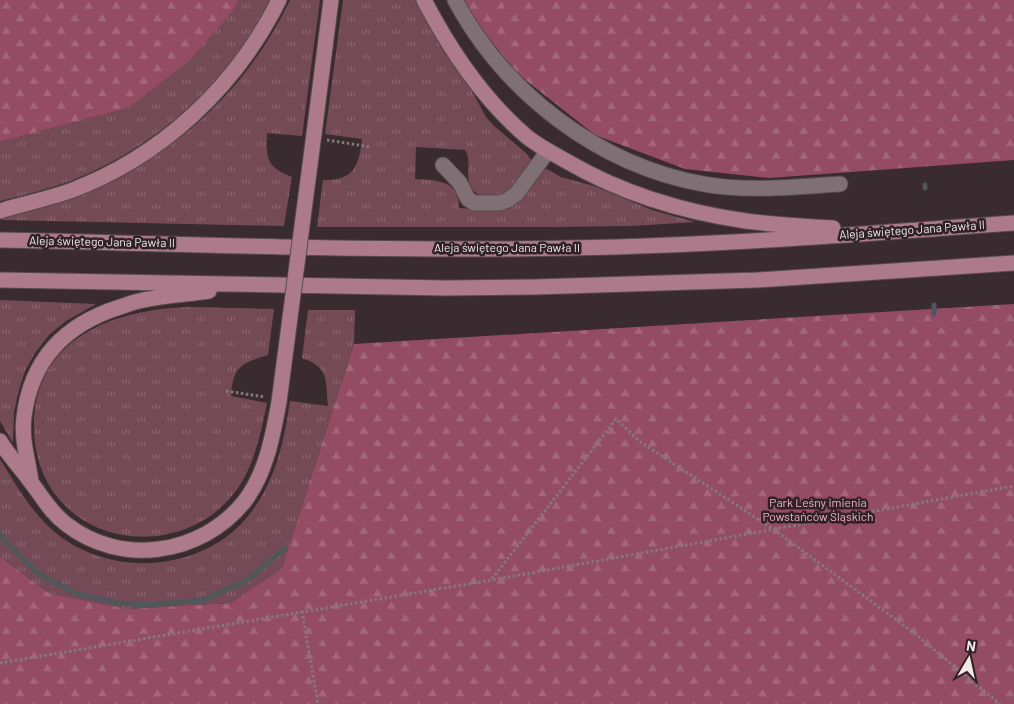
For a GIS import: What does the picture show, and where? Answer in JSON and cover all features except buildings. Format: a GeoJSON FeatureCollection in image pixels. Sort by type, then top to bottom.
{"type":"FeatureCollection","features":[{"type":"Feature","properties":{"kind":"main road"},"geometry":{"type":"LineString","coordinates":[[0,210],[70,191],[121,167],[159,143],[197,112],[231,76],[251,50],[268,23],[279,0]]}},
{"type":"Feature","properties":{"kind":"main road"},"geometry":{"type":"LineString","coordinates":[[0,441],[54,514],[74,530],[97,542],[121,548],[142,551],[182,545],[214,529],[228,518],[244,501],[255,484],[265,460],[319,137],[331,0]]}},
{"type":"Feature","properties":{"kind":"main road"},"geometry":{"type":"LineString","coordinates":[[424,0],[444,38],[498,109],[527,137],[602,181],[663,204],[698,213],[748,221],[887,232]]}},
{"type":"Feature","properties":{"kind":"main road","name":"Aleja świętego Jana Pawła II"},"geometry":{"type":"LineString","coordinates":[[0,240],[436,249],[571,248],[695,244],[1014,224]]}},
{"type":"Feature","properties":{"kind":"main road"},"geometry":{"type":"LineString","coordinates":[[0,280],[446,288],[737,281],[1014,263]]}},
{"type":"Feature","properties":{"kind":"main road"},"geometry":{"type":"LineString","coordinates":[[31,483],[24,441],[24,418],[28,394],[37,370],[52,348],[66,334],[100,314],[147,299],[266,285]]}},
{"type":"Feature","properties":{"kind":"lane"},"geometry":{"type":"LineString","coordinates":[[455,0],[467,22],[486,47],[506,72],[529,94],[568,127],[599,147],[628,162],[670,176],[731,188],[760,189],[840,184]]}},
{"type":"Feature","properties":{"kind":"lane"},"geometry":{"type":"LineString","coordinates":[[443,165],[460,182],[468,199],[474,203],[500,203],[517,193],[548,150]]}},
{"type":"Feature","properties":{"kind":"path"},"geometry":{"type":"LineString","coordinates":[[319,137],[371,146]]}},
{"type":"Feature","properties":{"kind":"path"},"geometry":{"type":"LineString","coordinates":[[226,391],[274,400]]}},
{"type":"Feature","properties":{"kind":"path"},"geometry":{"type":"LineString","coordinates":[[492,580],[616,419],[639,442],[773,529],[914,633],[1000,704]]}},
{"type":"Feature","properties":{"kind":"path"},"geometry":{"type":"LineString","coordinates":[[0,663],[492,580],[1014,486]]}},
{"type":"Feature","properties":{"kind":"path"},"geometry":{"type":"LineString","coordinates":[[302,611],[318,704]]}},
{"type":"Feature","properties":{"kind":"green space"},"geometry":{"type":"Polygon","coordinates":[[[0,0],[239,0],[235,8],[189,61],[128,108],[0,142],[0,0]]]}},
{"type":"Feature","properties":{"kind":"green space"},"geometry":{"type":"Polygon","coordinates":[[[239,0],[270,0],[254,30],[234,58],[188,108],[162,130],[104,166],[73,180],[0,201],[0,142],[128,108],[235,8],[239,0]]]}},
{"type":"Feature","properties":{"kind":"green space"},"geometry":{"type":"Polygon","coordinates":[[[290,0],[320,0],[302,136],[267,133],[269,161],[277,169],[292,177],[284,226],[2,219],[50,205],[94,189],[135,168],[173,143],[208,113],[240,79],[267,42],[290,0]]]}},
{"type":"Feature","properties":{"kind":"green space"},"geometry":{"type":"Polygon","coordinates":[[[343,0],[415,0],[439,44],[468,84],[486,117],[527,154],[531,160],[523,177],[508,191],[490,197],[481,196],[470,185],[468,159],[465,150],[416,147],[415,179],[445,183],[456,192],[459,208],[496,210],[542,170],[547,169],[561,177],[594,186],[652,210],[695,222],[632,226],[317,227],[323,180],[342,178],[353,170],[357,164],[362,139],[325,134],[343,0]]]}},
{"type":"Feature","properties":{"kind":"green space"},"geometry":{"type":"Polygon","coordinates":[[[462,0],[1014,0],[1014,160],[769,178],[685,169],[595,135],[518,74],[472,18],[462,0]]]}},
{"type":"Feature","properties":{"kind":"green space"},"geometry":{"type":"Polygon","coordinates":[[[0,300],[96,304],[66,321],[49,335],[35,353],[25,371],[18,393],[14,413],[13,443],[0,421],[0,300]]]}},
{"type":"Feature","properties":{"kind":"green space","name":"Park Leśny imienia Powstańców Śląskich"},"geometry":{"type":"Polygon","coordinates":[[[1014,304],[1014,704],[0,704],[0,557],[49,593],[127,609],[231,603],[282,568],[354,344],[1014,304]]]}},
{"type":"Feature","properties":{"kind":"green space"},"geometry":{"type":"Polygon","coordinates":[[[190,307],[274,309],[268,355],[251,361],[240,368],[236,372],[232,386],[231,396],[267,403],[257,447],[249,468],[238,488],[220,508],[199,523],[175,532],[150,536],[124,535],[100,528],[77,516],[58,498],[43,474],[37,456],[34,428],[37,397],[47,371],[63,351],[83,334],[107,322],[133,314],[161,309],[190,307]]]}},
{"type":"Feature","properties":{"kind":"green space"},"geometry":{"type":"Polygon","coordinates":[[[308,310],[355,310],[354,344],[282,568],[231,603],[127,609],[49,593],[0,557],[0,459],[28,502],[44,522],[64,539],[87,552],[112,560],[137,563],[164,562],[189,556],[213,545],[234,530],[252,511],[273,473],[282,445],[290,401],[328,406],[326,382],[322,370],[302,358],[308,310]]]}},
{"type":"Feature","properties":{"kind":"waterway"},"geometry":{"type":"LineString","coordinates":[[934,305],[934,314]]}},
{"type":"Feature","properties":{"kind":"waterway"},"geometry":{"type":"LineString","coordinates":[[0,533],[5,541],[39,574],[75,593],[116,603],[146,605],[203,600],[246,581],[285,548]]}}]}
